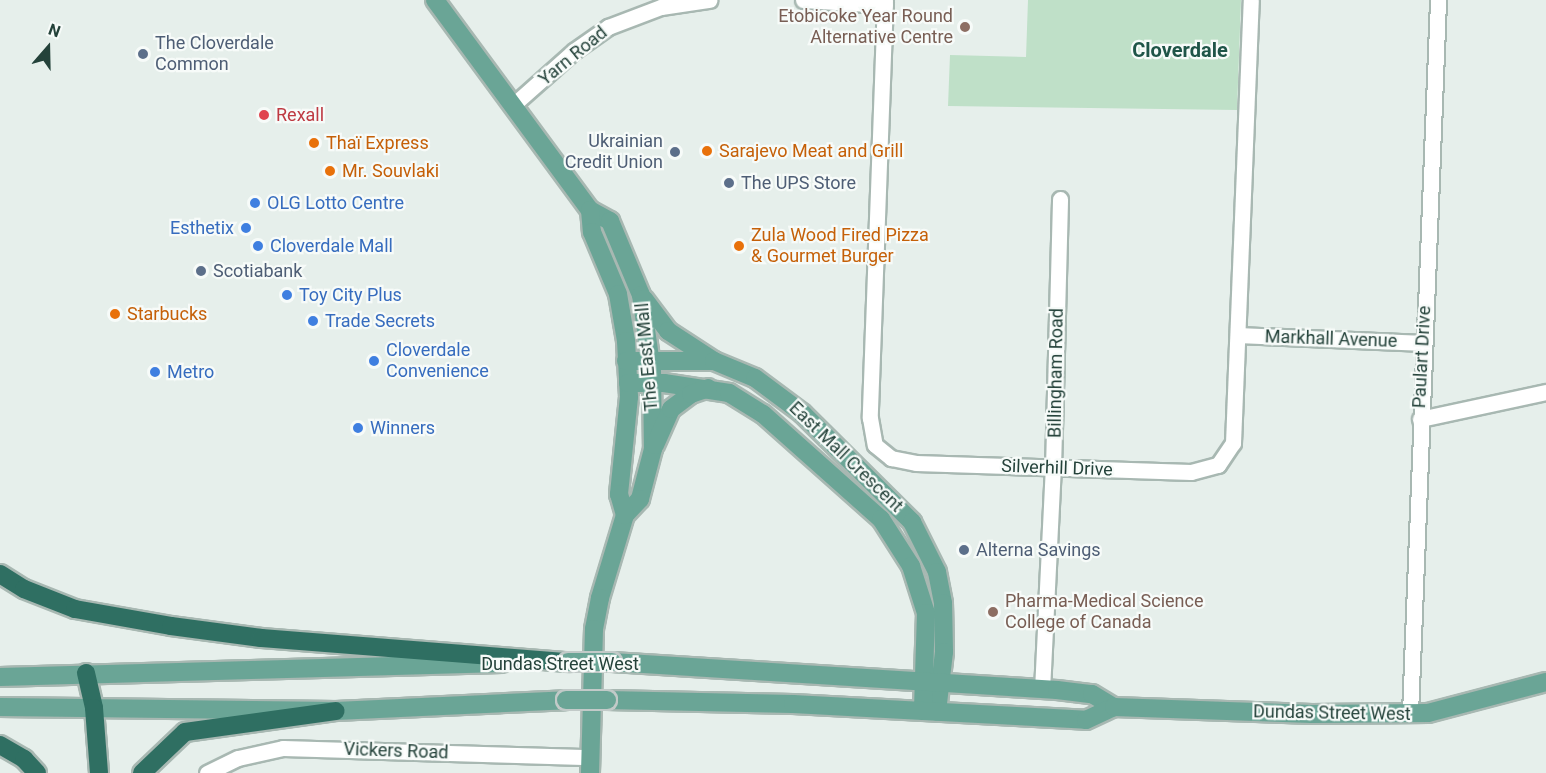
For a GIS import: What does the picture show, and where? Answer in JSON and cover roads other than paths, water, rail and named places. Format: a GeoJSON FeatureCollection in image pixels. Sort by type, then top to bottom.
{"type":"FeatureCollection","features":[{"type":"Feature","properties":{"kind":"highway"},"geometry":{"type":"LineString","coordinates":[[0,574],[24,590],[75,609],[111,616],[255,637],[568,662]]}},
{"type":"Feature","properties":{"kind":"highway"},"geometry":{"type":"LineString","coordinates":[[86,673],[94,708],[99,773]]}},
{"type":"Feature","properties":{"kind":"highway"},"geometry":{"type":"LineString","coordinates":[[141,773],[185,732],[336,711]]}},
{"type":"Feature","properties":{"kind":"highway"},"geometry":{"type":"LineString","coordinates":[[0,745],[24,759],[38,773]]}},
{"type":"Feature","properties":{"kind":"main road","name":"The East Mall"},"geometry":{"type":"LineString","coordinates":[[435,0],[590,210],[610,221],[641,295],[651,361],[653,449],[640,500],[625,515],[608,564],[594,629],[590,765]]}},
{"type":"Feature","properties":{"kind":"main road","name":"The East Mall"},"geometry":{"type":"LineString","coordinates":[[590,210],[592,232],[618,294],[626,361],[628,383],[626,454],[619,494],[625,515]]}},
{"type":"Feature","properties":{"kind":"main road"},"geometry":{"type":"LineString","coordinates":[[641,295],[668,331],[714,361]]}},
{"type":"Feature","properties":{"kind":"main road","name":"East Mall Crescent"},"geometry":{"type":"LineString","coordinates":[[626,361],[714,361],[755,378],[785,398],[877,483],[912,522],[937,572],[943,603],[930,711]]}},
{"type":"Feature","properties":{"kind":"main road","name":"East Mall Crescent"},"geometry":{"type":"LineString","coordinates":[[628,383],[710,387],[729,393],[763,414],[881,519],[910,566],[926,613],[933,683]]}},
{"type":"Feature","properties":{"kind":"main road"},"geometry":{"type":"LineString","coordinates":[[653,449],[671,409],[691,394],[710,387]]}},
{"type":"Feature","properties":{"kind":"main road","name":"Dundas Street West"},"geometry":{"type":"LineString","coordinates":[[0,677],[86,673],[612,662],[1092,694],[1114,707]]}},
{"type":"Feature","properties":{"kind":"main road","name":"Dundas Street West"},"geometry":{"type":"LineString","coordinates":[[0,707],[336,711],[607,700],[930,711],[1086,720],[1114,707],[1410,714],[1461,706],[1546,682]]}},
{"type":"Feature","properties":{"kind":"street","name":"Yarn Road"},"geometry":{"type":"LineString","coordinates":[[512,106],[574,51],[608,27],[661,7],[709,0]]}},
{"type":"Feature","properties":{"kind":"street"},"geometry":{"type":"LineString","coordinates":[[802,0],[885,2]]}},
{"type":"Feature","properties":{"kind":"street","name":"Silverhill Drive"},"geometry":{"type":"LineString","coordinates":[[885,2],[872,438],[879,450],[897,460],[1191,472],[1218,465],[1233,443],[1251,0]]}},
{"type":"Feature","properties":{"kind":"street","name":"Paulart Drive"},"geometry":{"type":"LineString","coordinates":[[1410,714],[1419,419],[1438,0]]}},
{"type":"Feature","properties":{"kind":"street","name":"Billingham Road"},"geometry":{"type":"LineString","coordinates":[[1042,690],[1053,468],[1060,199]]}},
{"type":"Feature","properties":{"kind":"street","name":"Markhall Avenue"},"geometry":{"type":"LineString","coordinates":[[1239,335],[1423,343]]}},
{"type":"Feature","properties":{"kind":"street"},"geometry":{"type":"LineString","coordinates":[[1419,419],[1546,392]]}},
{"type":"Feature","properties":{"kind":"street","name":"Vickers Road"},"geometry":{"type":"LineString","coordinates":[[207,773],[238,758],[283,747],[590,765]]}},
{"type":"Feature","properties":{"kind":"place","name":"Etobicoke Year Round Alternative Centre"},"geometry":{"type":"Point","coordinates":[965,27]}},
{"type":"Feature","properties":{"kind":"place","name":"The Cloverdale Common"},"geometry":{"type":"Point","coordinates":[143,54]}},
{"type":"Feature","properties":{"kind":"place","name":"Rexall"},"geometry":{"type":"Point","coordinates":[264,115]}},
{"type":"Feature","properties":{"kind":"place","name":"Thaï Express"},"geometry":{"type":"Point","coordinates":[314,143]}},
{"type":"Feature","properties":{"kind":"place","name":"Sarajevo Meat and Grill"},"geometry":{"type":"Point","coordinates":[707,151]}},
{"type":"Feature","properties":{"kind":"place","name":"Ukrainian Credit Union"},"geometry":{"type":"Point","coordinates":[675,152]}},
{"type":"Feature","properties":{"kind":"place","name":"Mr. Souvlaki"},"geometry":{"type":"Point","coordinates":[330,171]}},
{"type":"Feature","properties":{"kind":"place","name":"The UPS Store"},"geometry":{"type":"Point","coordinates":[729,183]}},
{"type":"Feature","properties":{"kind":"place","name":"OLG Lotto Centre"},"geometry":{"type":"Point","coordinates":[255,203]}},
{"type":"Feature","properties":{"kind":"place","name":"Esthetix"},"geometry":{"type":"Point","coordinates":[246,228]}},
{"type":"Feature","properties":{"kind":"place","name":"Cloverdale Mall"},"geometry":{"type":"Point","coordinates":[258,246]}},
{"type":"Feature","properties":{"kind":"place","name":"Zula Wood Fired Pizza & Gourmet Burger"},"geometry":{"type":"Point","coordinates":[739,246]}},
{"type":"Feature","properties":{"kind":"place","name":"Scotiabank"},"geometry":{"type":"Point","coordinates":[201,271]}},
{"type":"Feature","properties":{"kind":"place","name":"Toy City Plus"},"geometry":{"type":"Point","coordinates":[287,295]}},
{"type":"Feature","properties":{"kind":"place","name":"Starbucks"},"geometry":{"type":"Point","coordinates":[115,314]}},
{"type":"Feature","properties":{"kind":"place","name":"Trade Secrets"},"geometry":{"type":"Point","coordinates":[313,321]}},
{"type":"Feature","properties":{"kind":"place","name":"Cloverdale Convenience"},"geometry":{"type":"Point","coordinates":[374,361]}},
{"type":"Feature","properties":{"kind":"place","name":"Metro"},"geometry":{"type":"Point","coordinates":[155,372]}},
{"type":"Feature","properties":{"kind":"place","name":"Winners"},"geometry":{"type":"Point","coordinates":[358,428]}},
{"type":"Feature","properties":{"kind":"place","name":"Alterna Savings"},"geometry":{"type":"Point","coordinates":[964,550]}},
{"type":"Feature","properties":{"kind":"place","name":"Pharma-Medical Science College of Canada"},"geometry":{"type":"Point","coordinates":[993,612]}},
{"type":"Feature","properties":{"kind":"district","name":"Cloverdale"},"geometry":{"type":"Point","coordinates":[1180,50]}}]}
